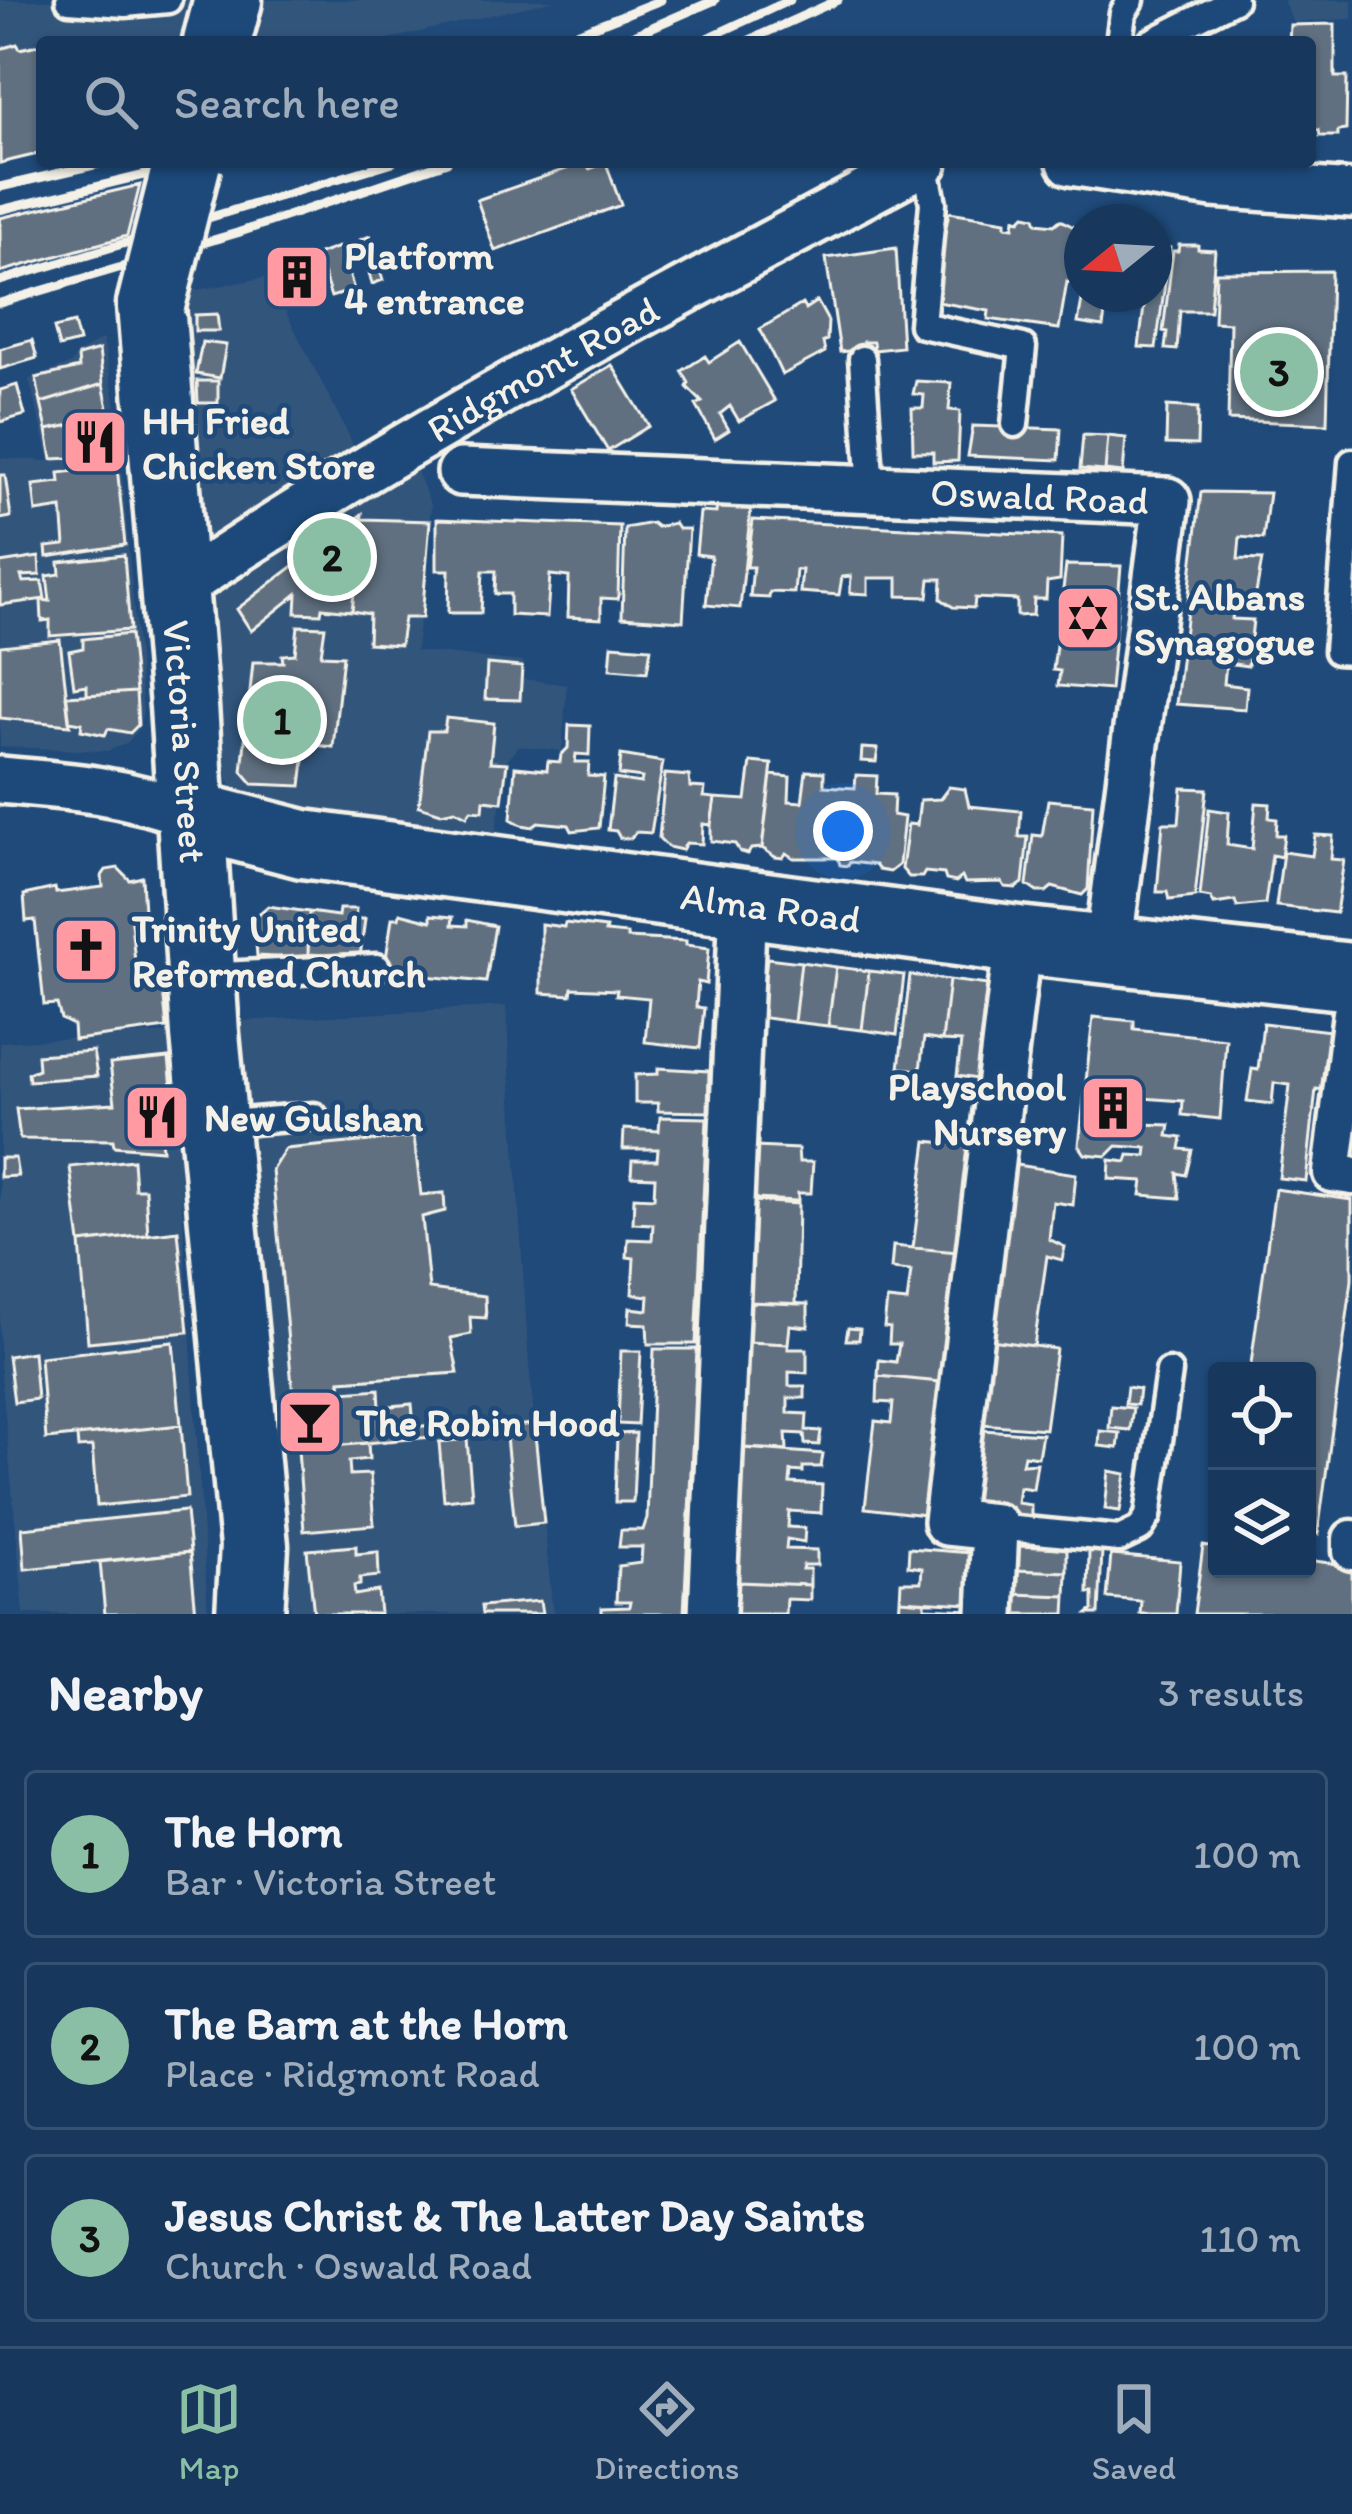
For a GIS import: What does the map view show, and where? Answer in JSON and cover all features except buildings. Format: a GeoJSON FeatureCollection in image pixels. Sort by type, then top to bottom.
{"type":"FeatureCollection","features":[{"type":"Feature","properties":{"kind":"main road"},"geometry":{"type":"LineString","coordinates":[[219,36],[228,0]]}},
{"type":"Feature","properties":{"kind":"main road","name":"Victoria Street"},"geometry":{"type":"LineString","coordinates":[[185,168],[151,305],[201,976],[254,1546],[250,1614]]}},
{"type":"Feature","properties":{"kind":"main road","name":"Alma Road"},"geometry":{"type":"LineString","coordinates":[[191,815],[284,841],[1018,940],[1352,977]]}},
{"type":"Feature","properties":{"kind":"street","name":"Ridgmont Road"},"geometry":{"type":"LineString","coordinates":[[173,592],[436,428],[913,168]]}},
{"type":"Feature","properties":{"kind":"street"},"geometry":{"type":"LineString","coordinates":[[1110,168],[1213,184],[1352,194]]}},
{"type":"Feature","properties":{"kind":"street","name":"Oswald Road"},"geometry":{"type":"LineString","coordinates":[[461,472],[1167,501],[1108,950]]}},
{"type":"Feature","properties":{"kind":"street"},"geometry":{"type":"LineString","coordinates":[[0,780],[90,787],[139,796],[191,815]]}},
{"type":"Feature","properties":{"kind":"street"},"geometry":{"type":"LineString","coordinates":[[712,1614],[743,903]]}},
{"type":"Feature","properties":{"kind":"street"},"geometry":{"type":"LineString","coordinates":[[991,1614],[995,1527],[947,1522],[1018,940]]}},
{"type":"Feature","properties":{"kind":"street"},"geometry":{"type":"LineString","coordinates":[[1352,1012],[1333,1172],[1352,1176]]}},
{"type":"Feature","properties":{"kind":"street"},"geometry":{"type":"LineString","coordinates":[[1352,1539],[1352,1551]]}},
{"type":"Feature","properties":{"kind":"lane"},"geometry":{"type":"LineString","coordinates":[[69,0],[124,4],[168,0]]}},
{"type":"Feature","properties":{"kind":"lane"},"geometry":{"type":"LineString","coordinates":[[1120,36],[1131,0]]}},
{"type":"Feature","properties":{"kind":"lane"},"geometry":{"type":"LineString","coordinates":[[1163,36],[1234,0]]}},
{"type":"Feature","properties":{"kind":"lane"},"geometry":{"type":"LineString","coordinates":[[925,168],[933,203],[922,325],[1023,347],[1015,424]]}},
{"type":"Feature","properties":{"kind":"lane"},"geometry":{"type":"LineString","coordinates":[[862,359],[871,489]]}},
{"type":"Feature","properties":{"kind":"lane"},"geometry":{"type":"LineString","coordinates":[[1352,462],[1337,651],[1352,652]]}},
{"type":"Feature","properties":{"kind":"lane"},"geometry":{"type":"LineString","coordinates":[[201,976],[377,967]]}},
{"type":"Feature","properties":{"kind":"lane"},"geometry":{"type":"LineString","coordinates":[[214,1125],[314,1116]]}},
{"type":"Feature","properties":{"kind":"lane"},"geometry":{"type":"LineString","coordinates":[[995,1527],[1119,1539],[1140,1529],[1148,1516],[1169,1372]]}},
{"type":"Feature","properties":{"kind":"shaded area"},"geometry":{"type":"Polygon","coordinates":[[[0,0],[555,0],[402,36],[36,36],[36,141],[0,150],[0,0]]]}},
{"type":"Feature","properties":{"kind":"shaded area"},"geometry":{"type":"Polygon","coordinates":[[[1283,0],[1352,0],[1352,19],[1293,22],[1283,0]]]}},
{"type":"Feature","properties":{"kind":"shaded area"},"geometry":{"type":"Polygon","coordinates":[[[268,277],[351,440],[364,486],[413,461],[431,506],[416,651],[524,662],[523,679],[567,685],[562,751],[519,746],[506,761],[496,833],[239,798],[227,778],[186,292],[268,277]]]}},
{"type":"Feature","properties":{"kind":"shaded area"},"geometry":{"type":"Polygon","coordinates":[[[103,338],[116,406],[143,713],[126,744],[107,751],[0,747],[0,458],[50,461],[29,379],[71,364],[76,355],[103,338]]]}},
{"type":"Feature","properties":{"kind":"shaded area"},"geometry":{"type":"Polygon","coordinates":[[[506,1006],[529,1365],[553,1614],[291,1614],[241,1021],[506,1006]]]}},
{"type":"Feature","properties":{"kind":"shaded area"},"geometry":{"type":"Polygon","coordinates":[[[171,1033],[208,1614],[24,1614],[0,1362],[0,1042],[171,1033]]]}},
{"type":"Feature","properties":{"kind":"railway"},"geometry":{"type":"LineString","coordinates":[[569,36],[661,0]]}},
{"type":"Feature","properties":{"kind":"railway"},"geometry":{"type":"LineString","coordinates":[[632,36],[715,0]]}},
{"type":"Feature","properties":{"kind":"railway"},"geometry":{"type":"LineString","coordinates":[[712,36],[790,0]]}},
{"type":"Feature","properties":{"kind":"railway"},"geometry":{"type":"LineString","coordinates":[[758,36],[838,0]]}},
{"type":"Feature","properties":{"kind":"railway"},"geometry":{"type":"LineString","coordinates":[[0,187],[81,168]]}},
{"type":"Feature","properties":{"kind":"railway"},"geometry":{"type":"LineString","coordinates":[[0,210],[173,168]]}},
{"type":"Feature","properties":{"kind":"railway"},"geometry":{"type":"LineString","coordinates":[[0,281],[373,168]]}},
{"type":"Feature","properties":{"kind":"railway"},"geometry":{"type":"LineString","coordinates":[[0,303],[237,233],[429,168]]}},
{"type":"Feature","properties":{"kind":"place","name":"Platform 4 entrance"},"geometry":{"type":"Point","coordinates":[297,277]}},
{"type":"Feature","properties":{"kind":"place","name":"Jesus Christ & The Latter Day Saints"},"geometry":{"type":"Point","coordinates":[1279,372]}},
{"type":"Feature","properties":{"kind":"place","name":"HH Fried Chicken Store"},"geometry":{"type":"Point","coordinates":[95,442]}},
{"type":"Feature","properties":{"kind":"place","name":"The Barn at the Horn"},"geometry":{"type":"Point","coordinates":[332,557]}},
{"type":"Feature","properties":{"kind":"place","name":"St. Albans Synagogue"},"geometry":{"type":"Point","coordinates":[1088,618]}},
{"type":"Feature","properties":{"kind":"place","name":"The Horn"},"geometry":{"type":"Point","coordinates":[282,720]}},
{"type":"Feature","properties":{"kind":"place","name":"Trinity United Reformed Church"},"geometry":{"type":"Point","coordinates":[86,950]}},
{"type":"Feature","properties":{"kind":"place","name":"Playschool Nursery"},"geometry":{"type":"Point","coordinates":[1113,1108]}},
{"type":"Feature","properties":{"kind":"place","name":"New Gulshan"},"geometry":{"type":"Point","coordinates":[157,1117]}},
{"type":"Feature","properties":{"kind":"place","name":"The Robin Hood"},"geometry":{"type":"Point","coordinates":[310,1422]}}]}
